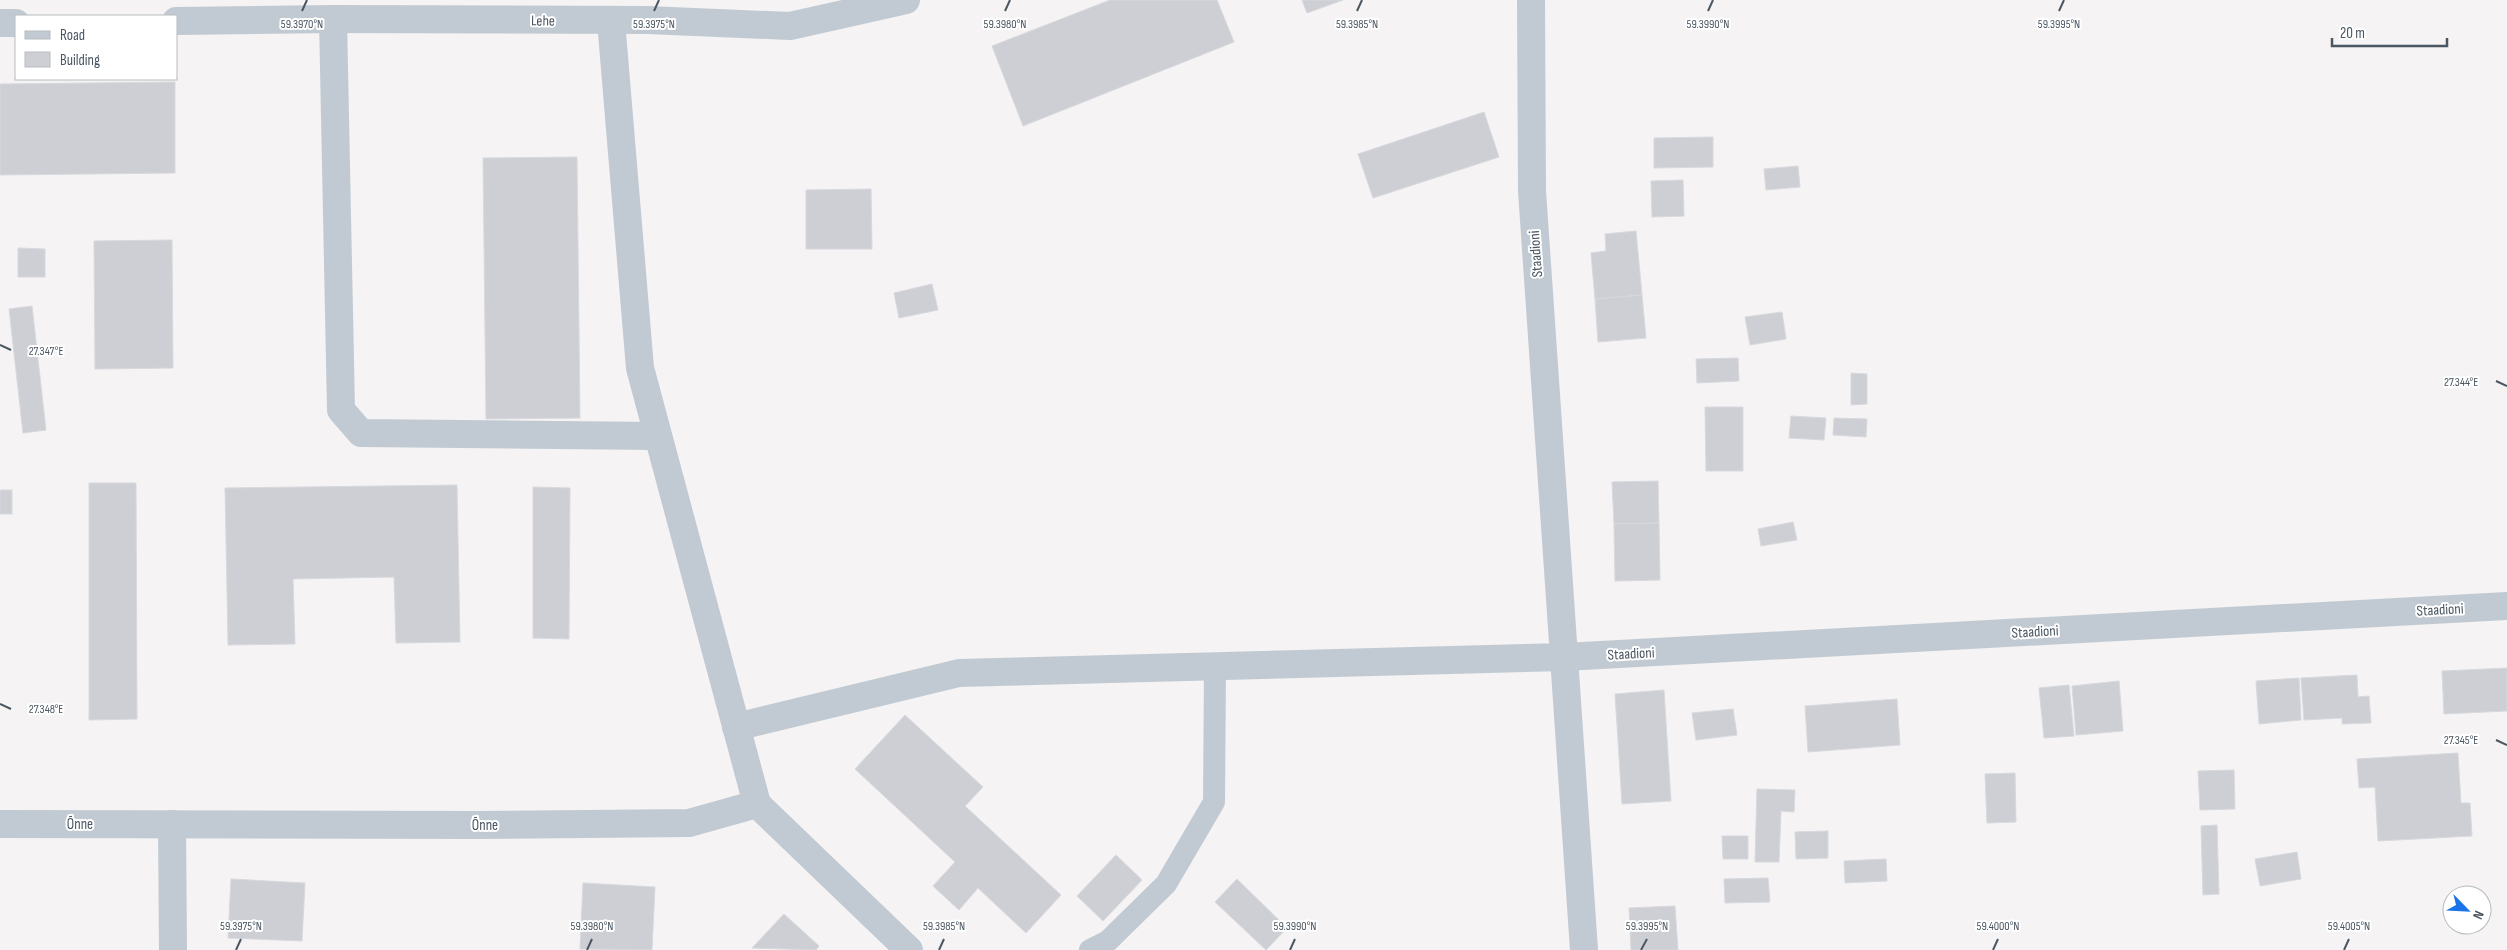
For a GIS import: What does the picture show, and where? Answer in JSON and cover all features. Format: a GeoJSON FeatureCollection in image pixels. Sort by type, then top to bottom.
{"type":"FeatureCollection","features":[{"type":"Feature","properties":{"kind":"street","name":"Lehe"},"geometry":{"type":"LineString","coordinates":[[178,21],[317,13],[611,22],[648,20],[790,26],[906,0]]}},
{"type":"Feature","properties":{"kind":"street","name":"Staadioni"},"geometry":{"type":"LineString","coordinates":[[1530,0],[1532,191],[1584,950]]}},
{"type":"Feature","properties":{"kind":"street"},"geometry":{"type":"LineString","coordinates":[[317,13],[341,410],[361,432],[657,436]]}},
{"type":"Feature","properties":{"kind":"street"},"geometry":{"type":"LineString","coordinates":[[611,22],[640,368],[758,804],[910,950]]}},
{"type":"Feature","properties":{"kind":"street"},"geometry":{"type":"LineString","coordinates":[[0,23],[15,23]]}},
{"type":"Feature","properties":{"kind":"street","name":"Staadioni"},"geometry":{"type":"LineString","coordinates":[[1564,657],[2507,606]]}},
{"type":"Feature","properties":{"kind":"street"},"geometry":{"type":"LineString","coordinates":[[736,727],[959,673],[1564,657]]}},
{"type":"Feature","properties":{"kind":"street","name":"Õnne"},"geometry":{"type":"LineString","coordinates":[[0,824],[689,823],[758,804]]}},
{"type":"Feature","properties":{"kind":"street"},"geometry":{"type":"LineString","coordinates":[[172,824],[173,950]]}},
{"type":"Feature","properties":{"kind":"lane"},"geometry":{"type":"LineString","coordinates":[[1090,950],[1108,941],[1166,884],[1214,802],[1215,666]]}},
{"type":"Feature","properties":{"kind":"building"},"geometry":{"type":"Polygon","coordinates":[[[1110,0],[1217,0],[1234,42],[1023,126],[992,46],[1110,0]]]}},
{"type":"Feature","properties":{"kind":"building"},"geometry":{"type":"Polygon","coordinates":[[[1302,0],[1343,0],[1307,13],[1302,0]]]}},
{"type":"Feature","properties":{"kind":"building"},"geometry":{"type":"Polygon","coordinates":[[[175,82],[175,173],[0,175],[0,84],[175,82]]]}},
{"type":"Feature","properties":{"kind":"building"},"geometry":{"type":"Polygon","coordinates":[[[1484,112],[1499,157],[1373,198],[1358,154],[1484,112]]]}},
{"type":"Feature","properties":{"kind":"building"},"geometry":{"type":"Polygon","coordinates":[[[1713,137],[1713,167],[1654,168],[1654,138],[1713,137]]]}},
{"type":"Feature","properties":{"kind":"building"},"geometry":{"type":"Polygon","coordinates":[[[577,157],[580,418],[486,419],[483,158],[577,157]]]}},
{"type":"Feature","properties":{"kind":"building"},"geometry":{"type":"Polygon","coordinates":[[[1798,166],[1800,187],[1766,190],[1764,169],[1798,166]]]}},
{"type":"Feature","properties":{"kind":"building"},"geometry":{"type":"Polygon","coordinates":[[[1683,180],[1684,216],[1652,217],[1651,181],[1683,180]]]}},
{"type":"Feature","properties":{"kind":"building"},"geometry":{"type":"Polygon","coordinates":[[[871,189],[872,249],[806,249],[806,190],[871,189]]]}},
{"type":"Feature","properties":{"kind":"building"},"geometry":{"type":"Polygon","coordinates":[[[1636,231],[1642,295],[1595,299],[1591,253],[1606,251],[1605,234],[1636,231]]]}},
{"type":"Feature","properties":{"kind":"building"},"geometry":{"type":"Polygon","coordinates":[[[172,240],[173,368],[95,369],[94,241],[172,240]]]}},
{"type":"Feature","properties":{"kind":"building"},"geometry":{"type":"Polygon","coordinates":[[[18,248],[45,249],[45,277],[18,277],[18,248]]]}},
{"type":"Feature","properties":{"kind":"building"},"geometry":{"type":"Polygon","coordinates":[[[932,284],[938,310],[899,318],[894,293],[932,284]]]}},
{"type":"Feature","properties":{"kind":"building"},"geometry":{"type":"Polygon","coordinates":[[[1642,295],[1646,338],[1598,342],[1595,299],[1642,295]]]}},
{"type":"Feature","properties":{"kind":"building"},"geometry":{"type":"Polygon","coordinates":[[[32,306],[46,430],[23,433],[9,309],[32,306]]]}},
{"type":"Feature","properties":{"kind":"building"},"geometry":{"type":"Polygon","coordinates":[[[1782,312],[1786,339],[1750,345],[1745,317],[1782,312]]]}},
{"type":"Feature","properties":{"kind":"building"},"geometry":{"type":"Polygon","coordinates":[[[1738,358],[1739,381],[1697,383],[1696,359],[1738,358]]]}},
{"type":"Feature","properties":{"kind":"building"},"geometry":{"type":"Polygon","coordinates":[[[1851,373],[1867,374],[1867,404],[1851,405],[1851,373]]]}},
{"type":"Feature","properties":{"kind":"building"},"geometry":{"type":"Polygon","coordinates":[[[1705,407],[1743,407],[1743,471],[1706,471],[1705,407]]]}},
{"type":"Feature","properties":{"kind":"building"},"geometry":{"type":"Polygon","coordinates":[[[1791,416],[1826,418],[1824,440],[1789,438],[1791,416]]]}},
{"type":"Feature","properties":{"kind":"building"},"geometry":{"type":"Polygon","coordinates":[[[1834,418],[1867,419],[1866,437],[1833,435],[1834,418]]]}},
{"type":"Feature","properties":{"kind":"building"},"geometry":{"type":"Polygon","coordinates":[[[1658,481],[1659,523],[1614,524],[1612,482],[1658,481]]]}},
{"type":"Feature","properties":{"kind":"building"},"geometry":{"type":"Polygon","coordinates":[[[89,483],[136,483],[137,719],[89,720],[89,483]]]}},
{"type":"Feature","properties":{"kind":"building"},"geometry":{"type":"Polygon","coordinates":[[[457,485],[460,642],[396,643],[394,577],[293,579],[295,644],[228,645],[225,488],[457,485]]]}},
{"type":"Feature","properties":{"kind":"building"},"geometry":{"type":"Polygon","coordinates":[[[533,487],[570,488],[569,639],[533,638],[533,487]]]}},
{"type":"Feature","properties":{"kind":"building"},"geometry":{"type":"Polygon","coordinates":[[[0,490],[12,490],[12,514],[0,514],[0,490]]]}},
{"type":"Feature","properties":{"kind":"building"},"geometry":{"type":"Polygon","coordinates":[[[1793,522],[1797,540],[1761,546],[1758,529],[1793,522]]]}},
{"type":"Feature","properties":{"kind":"building"},"geometry":{"type":"Polygon","coordinates":[[[1659,523],[1660,580],[1615,581],[1614,524],[1659,523]]]}},
{"type":"Feature","properties":{"kind":"building"},"geometry":{"type":"Polygon","coordinates":[[[2507,668],[2507,711],[2444,714],[2442,671],[2507,668]]]}},
{"type":"Feature","properties":{"kind":"building"},"geometry":{"type":"Polygon","coordinates":[[[2357,675],[2358,697],[2369,696],[2371,723],[2342,724],[2342,718],[2304,720],[2301,678],[2357,675]]]}},
{"type":"Feature","properties":{"kind":"building"},"geometry":{"type":"Polygon","coordinates":[[[2299,678],[2301,720],[2259,724],[2256,681],[2299,678]]]}},
{"type":"Feature","properties":{"kind":"building"},"geometry":{"type":"Polygon","coordinates":[[[2119,681],[2123,731],[2076,735],[2072,686],[2119,681]]]}},
{"type":"Feature","properties":{"kind":"building"},"geometry":{"type":"Polygon","coordinates":[[[2069,685],[2074,736],[2044,738],[2039,688],[2069,685]]]}},
{"type":"Feature","properties":{"kind":"building"},"geometry":{"type":"Polygon","coordinates":[[[1664,690],[1671,801],[1622,804],[1615,694],[1664,690]]]}},
{"type":"Feature","properties":{"kind":"building"},"geometry":{"type":"Polygon","coordinates":[[[1897,699],[1900,745],[1808,752],[1805,706],[1897,699]]]}},
{"type":"Feature","properties":{"kind":"building"},"geometry":{"type":"Polygon","coordinates":[[[1733,709],[1737,735],[1696,740],[1692,713],[1733,709]]]}},
{"type":"Feature","properties":{"kind":"building"},"geometry":{"type":"Polygon","coordinates":[[[905,715],[983,787],[965,806],[1061,895],[1026,933],[978,888],[959,910],[933,886],[955,862],[855,769],[905,715]]]}},
{"type":"Feature","properties":{"kind":"building"},"geometry":{"type":"Polygon","coordinates":[[[2458,753],[2461,803],[2470,803],[2472,836],[2378,841],[2375,787],[2359,788],[2357,759],[2458,753]]]}},
{"type":"Feature","properties":{"kind":"building"},"geometry":{"type":"Polygon","coordinates":[[[2234,770],[2235,809],[2200,810],[2198,771],[2234,770]]]}},
{"type":"Feature","properties":{"kind":"building"},"geometry":{"type":"Polygon","coordinates":[[[2015,773],[2016,822],[1987,823],[1985,774],[2015,773]]]}},
{"type":"Feature","properties":{"kind":"building"},"geometry":{"type":"Polygon","coordinates":[[[1757,789],[1795,790],[1794,812],[1781,811],[1779,862],[1755,862],[1757,789]]]}},
{"type":"Feature","properties":{"kind":"building"},"geometry":{"type":"Polygon","coordinates":[[[2217,825],[2219,894],[2203,895],[2201,826],[2217,825]]]}},
{"type":"Feature","properties":{"kind":"building"},"geometry":{"type":"Polygon","coordinates":[[[1828,831],[1828,858],[1796,859],[1795,832],[1828,831]]]}},
{"type":"Feature","properties":{"kind":"building"},"geometry":{"type":"Polygon","coordinates":[[[1722,836],[1748,836],[1748,859],[1723,859],[1722,836]]]}},
{"type":"Feature","properties":{"kind":"building"},"geometry":{"type":"Polygon","coordinates":[[[2297,852],[2301,879],[2260,886],[2255,859],[2297,852]]]}},
{"type":"Feature","properties":{"kind":"building"},"geometry":{"type":"Polygon","coordinates":[[[1116,855],[1142,880],[1103,921],[1077,896],[1116,855]]]}},
{"type":"Feature","properties":{"kind":"building"},"geometry":{"type":"Polygon","coordinates":[[[1886,859],[1887,881],[1845,883],[1844,861],[1886,859]]]}},
{"type":"Feature","properties":{"kind":"building"},"geometry":{"type":"Polygon","coordinates":[[[1768,878],[1770,902],[1725,903],[1724,879],[1768,878]]]}},
{"type":"Feature","properties":{"kind":"building"},"geometry":{"type":"Polygon","coordinates":[[[231,879],[305,883],[302,941],[228,938],[231,879]]]}},
{"type":"Feature","properties":{"kind":"building"},"geometry":{"type":"Polygon","coordinates":[[[1237,879],[1287,928],[1266,950],[1215,902],[1237,879]]]}},
{"type":"Feature","properties":{"kind":"building"},"geometry":{"type":"Polygon","coordinates":[[[583,883],[655,887],[652,950],[580,949],[583,883]]]}},
{"type":"Feature","properties":{"kind":"building"},"geometry":{"type":"Polygon","coordinates":[[[1675,906],[1678,950],[1631,950],[1629,908],[1675,906]]]}},
{"type":"Feature","properties":{"kind":"building"},"geometry":{"type":"Polygon","coordinates":[[[784,914],[819,946],[816,950],[752,948],[784,914]]]}}]}
